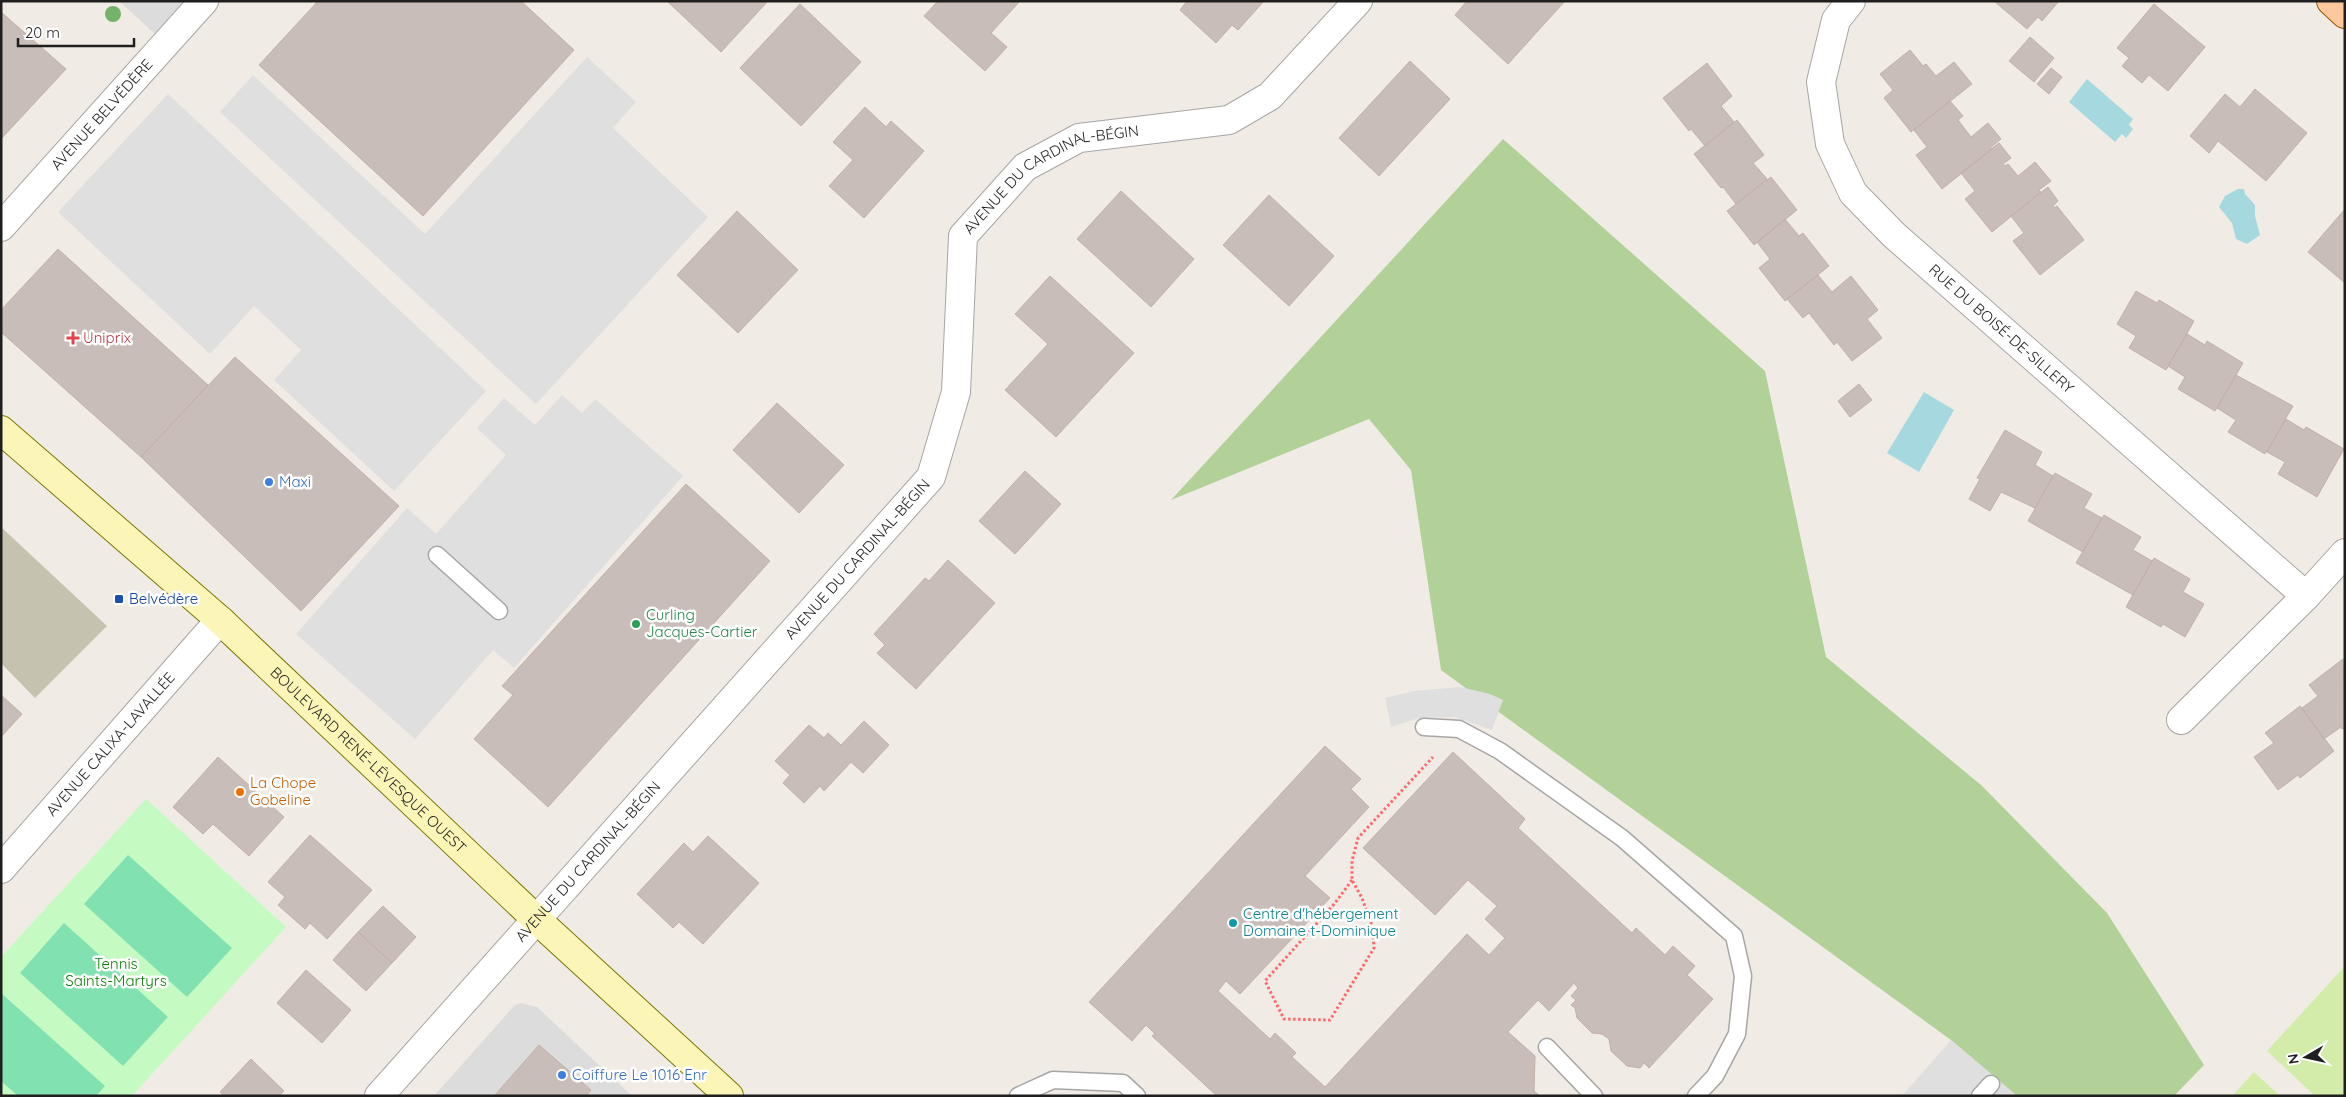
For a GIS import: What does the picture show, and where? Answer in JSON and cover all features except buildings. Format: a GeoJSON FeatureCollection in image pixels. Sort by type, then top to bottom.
{"type":"FeatureCollection","features":[{"type":"Feature","properties":{"kind":"main road","name":"BOULEVARD RENÉ-LÉVESQUE OUEST"},"geometry":{"type":"LineString","coordinates":[[1,430],[220,620],[536,919],[729,1096]]}},
{"type":"Feature","properties":{"kind":"street","name":"AVENUE BELVÉDÈRE"},"geometry":{"type":"LineString","coordinates":[[1,227],[204,1]]}},
{"type":"Feature","properties":{"kind":"street","name":"AVENUE DU CARDINAL-BÉGIN"},"geometry":{"type":"LineString","coordinates":[[380,1096],[931,477],[956,392],[963,236],[1000,194],[1025,167],[1079,138],[1229,120],[1270,96],[1358,1]]}},
{"type":"Feature","properties":{"kind":"street","name":"RUE DU BOISÉ-DE-SILLERY"},"geometry":{"type":"LineString","coordinates":[[1851,1],[1836,20],[1821,82],[1830,144],[1853,193],[1894,234],[2306,596]]}},
{"type":"Feature","properties":{"kind":"street"},"geometry":{"type":"LineString","coordinates":[[2181,720],[2306,596],[2345,553]]}},
{"type":"Feature","properties":{"kind":"street","name":"AVENUE CALIXA-LAVALLÉE"},"geometry":{"type":"LineString","coordinates":[[1,869],[220,620]]}},
{"type":"Feature","properties":{"kind":"lane"},"geometry":{"type":"LineString","coordinates":[[437,555],[499,611]]}},
{"type":"Feature","properties":{"kind":"lane"},"geometry":{"type":"LineString","coordinates":[[1424,727],[1459,729],[1500,751],[1622,838],[1734,936],[1744,976],[1738,1034],[1715,1076],[1696,1096]]}},
{"type":"Feature","properties":{"kind":"lane"},"geometry":{"type":"LineString","coordinates":[[1547,1047],[1594,1096]]}},
{"type":"Feature","properties":{"kind":"lane"},"geometry":{"type":"LineString","coordinates":[[1018,1096],[1053,1080],[1123,1083],[1137,1096]]}},
{"type":"Feature","properties":{"kind":"path"},"geometry":{"type":"LineString","coordinates":[[1352,880],[1335,903],[1264,981],[1284,1019],[1330,1020],[1374,948],[1373,928],[1362,898],[1352,880],[1352,861],[1358,838],[1459,729]]}},
{"type":"Feature","properties":{"kind":"shaded area"},"geometry":{"type":"Polygon","coordinates":[[[119,1],[204,1],[166,44],[119,1]]]}},
{"type":"Feature","properties":{"kind":"shaded area"},"geometry":{"type":"Polygon","coordinates":[[[587,57],[636,102],[613,128],[708,217],[536,404],[220,112],[253,75],[425,234],[587,57]]]}},
{"type":"Feature","properties":{"kind":"shaded area"},"geometry":{"type":"Polygon","coordinates":[[[168,94],[486,391],[394,491],[274,380],[301,350],[254,306],[210,354],[58,212],[168,94]]]}},
{"type":"Feature","properties":{"kind":"shaded area"},"geometry":{"type":"Polygon","coordinates":[[[562,395],[582,413],[595,399],[683,476],[514,668],[493,650],[415,739],[296,634],[407,508],[436,534],[506,455],[477,428],[504,398],[535,425],[562,395]]]}},
{"type":"Feature","properties":{"kind":"shaded area"},"geometry":{"type":"Polygon","coordinates":[[[1,527],[107,626],[35,698],[1,663],[1,527]]]}},
{"type":"Feature","properties":{"kind":"shaded area"},"geometry":{"type":"Polygon","coordinates":[[[1460,687],[1490,694],[1503,700],[1492,730],[1455,717],[1419,718],[1391,727],[1385,698],[1414,691],[1460,687]]]}},
{"type":"Feature","properties":{"kind":"shaded area"},"geometry":{"type":"Polygon","coordinates":[[[521,1003],[537,1007],[632,1096],[434,1096],[515,1005],[521,1003]]]}},
{"type":"Feature","properties":{"kind":"shaded area"},"geometry":{"type":"Polygon","coordinates":[[[1951,1040],[2017,1096],[1902,1096],[1951,1040]]]}},
{"type":"Feature","properties":{"kind":"green space"},"geometry":{"type":"Polygon","coordinates":[[[1503,139],[1765,371],[1826,657],[1981,785],[2107,913],[2204,1065],[2174,1096],[2017,1096],[1951,1040],[1441,670],[1411,470],[1369,419],[1171,500],[1503,139]]]}},
{"type":"Feature","properties":{"kind":"green space","name":"Tennis Saints-Martyrs"},"geometry":{"type":"Polygon","coordinates":[[[146,799],[286,927],[132,1096],[1,1096],[1,957],[146,799]]]}},
{"type":"Feature","properties":{"kind":"green space"},"geometry":{"type":"Polygon","coordinates":[[[128,855],[232,948],[187,997],[84,904],[128,855]]]}},
{"type":"Feature","properties":{"kind":"green space"},"geometry":{"type":"Polygon","coordinates":[[[64,923],[168,1017],[123,1066],[20,973],[64,923]]]}},
{"type":"Feature","properties":{"kind":"green space"},"geometry":{"type":"Polygon","coordinates":[[[2345,966],[2345,1096],[2315,1096],[2267,1051],[2345,966]]]}},
{"type":"Feature","properties":{"kind":"green space"},"geometry":{"type":"Polygon","coordinates":[[[1,993],[105,1086],[96,1096],[18,1096],[1,1081],[1,993]]]}},
{"type":"Feature","properties":{"kind":"green space"},"geometry":{"type":"Polygon","coordinates":[[[2254,1072],[2280,1096],[2232,1096],[2254,1072]]]}},
{"type":"Feature","properties":{"kind":"water"},"geometry":{"type":"Polygon","coordinates":[[[2087,79],[2133,119],[2129,125],[2133,129],[2126,138],[2122,134],[2115,142],[2069,102],[2087,79]]]}},
{"type":"Feature","properties":{"kind":"water"},"geometry":{"type":"Polygon","coordinates":[[[2238,189],[2244,189],[2245,194],[2255,205],[2255,216],[2260,235],[2247,244],[2236,239],[2232,223],[2219,207],[2225,196],[2238,189]]]}},
{"type":"Feature","properties":{"kind":"water"},"geometry":{"type":"Polygon","coordinates":[[[1924,392],[1954,410],[1919,472],[1887,453],[1924,392]]]}},
{"type":"Feature","properties":{"kind":"place","name":"Uniprix"},"geometry":{"type":"Point","coordinates":[73,338]}},
{"type":"Feature","properties":{"kind":"place","name":"Maxi"},"geometry":{"type":"Point","coordinates":[269,482]}},
{"type":"Feature","properties":{"kind":"place","name":"Belvédère"},"geometry":{"type":"Point","coordinates":[119,599]}},
{"type":"Feature","properties":{"kind":"place","name":"Curling Jacques-Cartier"},"geometry":{"type":"Point","coordinates":[636,624]}},
{"type":"Feature","properties":{"kind":"place","name":"La Chope Gobeline"},"geometry":{"type":"Point","coordinates":[240,792]}},
{"type":"Feature","properties":{"kind":"place","name":"Centre d'hébergement Domaine t-Dominique"},"geometry":{"type":"Point","coordinates":[1233,923]}},
{"type":"Feature","properties":{"kind":"place","name":"Coiffure Le 1016 Enr"},"geometry":{"type":"Point","coordinates":[562,1075]}}]}
